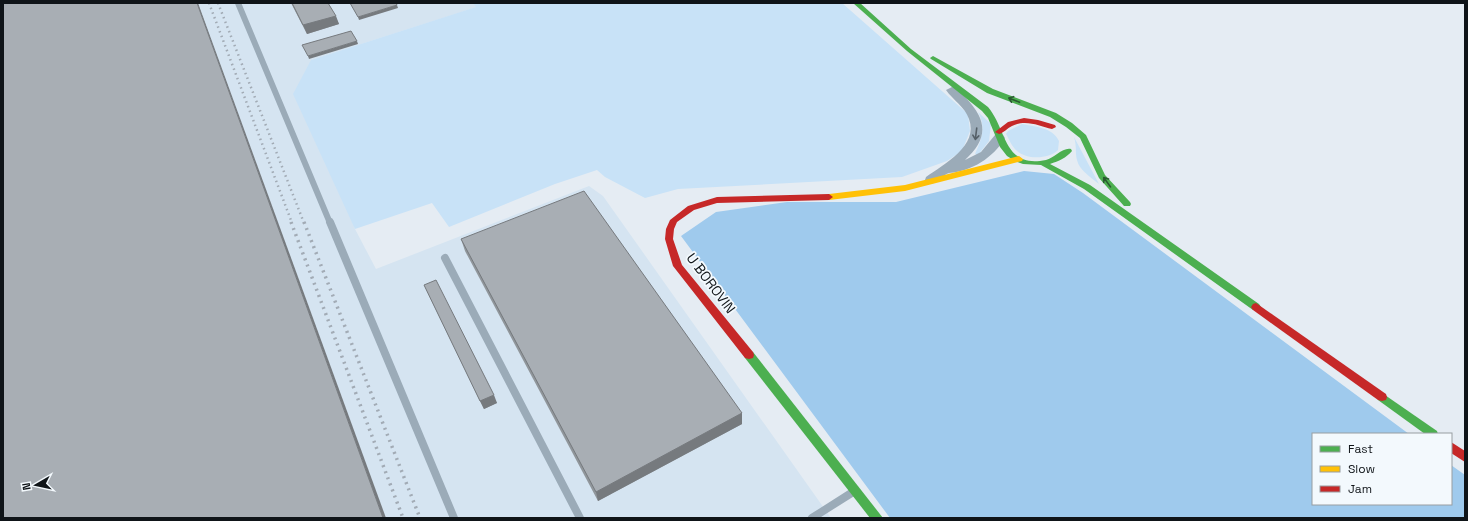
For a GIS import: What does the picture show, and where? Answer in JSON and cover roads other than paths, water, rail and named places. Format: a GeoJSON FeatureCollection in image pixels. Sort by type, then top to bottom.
{"type":"FeatureCollection","features":[{"type":"Feature","properties":{"kind":"main road"},"geometry":{"type":"LineString","coordinates":[[856,3],[911,52],[986,111],[994,119],[1004,149],[1019,159],[1044,164],[1087,187],[1164,240],[1432,433]]}},
{"type":"Feature","properties":{"kind":"main road"},"geometry":{"type":"LineString","coordinates":[[862,3],[994,104]]}},
{"type":"Feature","properties":{"kind":"main road"},"geometry":{"type":"LineString","coordinates":[[933,58],[990,91],[1053,115],[1070,125],[1087,144],[1097,166],[1110,186],[1164,240]]}},
{"type":"Feature","properties":{"kind":"main road"},"geometry":{"type":"LineString","coordinates":[[1014,114],[1026,120],[1046,124],[1063,136],[1069,155],[1055,162],[1044,164]]}},
{"type":"Feature","properties":{"kind":"main road"},"geometry":{"type":"LineString","coordinates":[[999,135],[1009,123],[1026,120]]}},
{"type":"Feature","properties":{"kind":"main road","name":"U BOROVIN"},"geometry":{"type":"LineString","coordinates":[[877,518],[678,266],[670,249],[669,232],[675,220],[682,212],[695,205],[717,200],[858,194],[889,191],[1000,162],[1019,159]]}},
{"type":"Feature","properties":{"kind":"main road"},"geometry":{"type":"LineString","coordinates":[[1080,172],[1164,240]]}},
{"type":"Feature","properties":{"kind":"main road"},"geometry":{"type":"LineString","coordinates":[[1452,448],[1465,457]]}},
{"type":"Feature","properties":{"kind":"street"},"geometry":{"type":"LineString","coordinates":[[911,52],[964,100],[974,114],[977,128],[975,140],[970,150],[927,182]]}},
{"type":"Feature","properties":{"kind":"street"},"geometry":{"type":"LineString","coordinates":[[927,182],[988,154],[999,135]]}},
{"type":"Feature","properties":{"kind":"lane"},"geometry":{"type":"LineString","coordinates":[[238,3],[454,518]]}},
{"type":"Feature","properties":{"kind":"lane"},"geometry":{"type":"LineString","coordinates":[[446,258],[580,518]]}},
{"type":"Feature","properties":{"kind":"lane"},"geometry":{"type":"LineString","coordinates":[[812,518],[855,490]]}},
{"type":"Feature","properties":{"kind":"railway"},"geometry":{"type":"LineString","coordinates":[[209,3],[292,223]]}},
{"type":"Feature","properties":{"kind":"railway"},"geometry":{"type":"LineString","coordinates":[[218,3],[304,223]]}},
{"type":"Feature","properties":{"kind":"railway"},"geometry":{"type":"LineString","coordinates":[[291,222],[403,518]]}},
{"type":"Feature","properties":{"kind":"railway"},"geometry":{"type":"LineString","coordinates":[[304,222],[420,518]]}}]}
